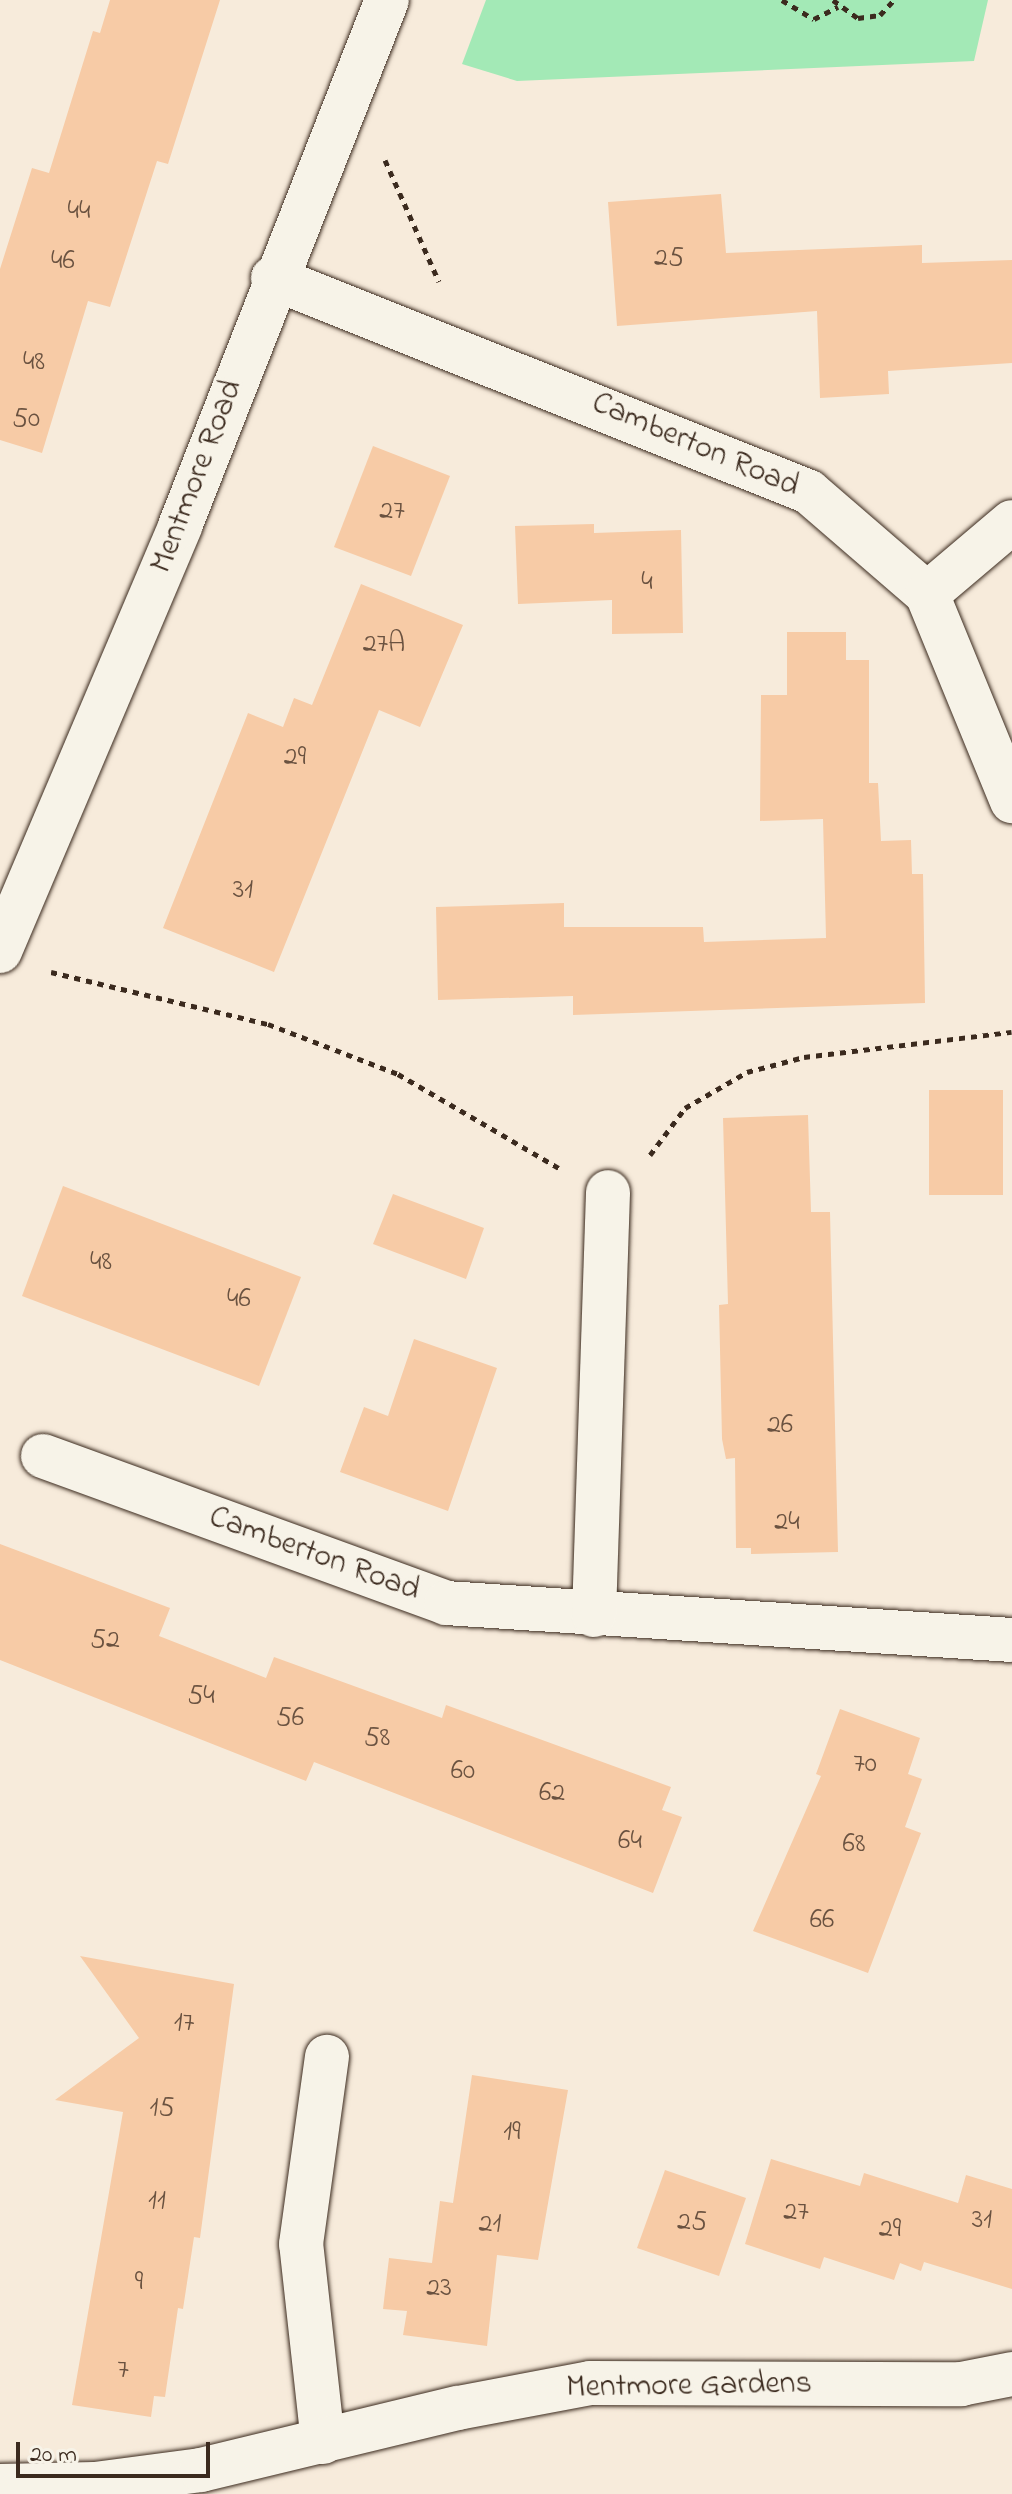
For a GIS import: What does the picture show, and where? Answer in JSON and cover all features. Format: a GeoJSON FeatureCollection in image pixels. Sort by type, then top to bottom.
{"type":"FeatureCollection","features":[{"type":"Feature","properties":{"kind":"street","name":"Mentmore Road"},"geometry":{"type":"LineString","coordinates":[[18,959],[273,278],[387,0]]}},
{"type":"Feature","properties":{"kind":"street","name":"Camberton Road"},"geometry":{"type":"LineString","coordinates":[[273,278],[463,350],[809,492],[927,594],[1012,801]]}},
{"type":"Feature","properties":{"kind":"street"},"geometry":{"type":"LineString","coordinates":[[927,594],[1012,522]]}},
{"type":"Feature","properties":{"kind":"street"},"geometry":{"type":"LineString","coordinates":[[594,1615],[608,1192]]}},
{"type":"Feature","properties":{"kind":"street","name":"Camberton Road"},"geometry":{"type":"LineString","coordinates":[[43,1456],[446,1603],[1012,1640]]}},
{"type":"Feature","properties":{"kind":"street"},"geometry":{"type":"LineString","coordinates":[[323,2442],[301,2244],[327,2057]]}},
{"type":"Feature","properties":{"kind":"street","name":"Mentmore Gardens"},"geometry":{"type":"LineString","coordinates":[[0,2486],[95,2484],[201,2470],[458,2408],[590,2383],[961,2384],[1012,2374]]}},
{"type":"Feature","properties":{"kind":"path"},"geometry":{"type":"LineString","coordinates":[[782,0],[814,19],[838,7]]}},
{"type":"Feature","properties":{"kind":"path"},"geometry":{"type":"LineString","coordinates":[[833,0],[848,15],[870,18],[894,0]]}},
{"type":"Feature","properties":{"kind":"path"},"geometry":{"type":"LineString","coordinates":[[382,154],[426,247],[463,350]]}},
{"type":"Feature","properties":{"kind":"path"},"geometry":{"type":"LineString","coordinates":[[18,959],[268,1024],[398,1074],[518,1149],[608,1192],[659,1148],[685,1108],[747,1072],[804,1057],[1012,1032]]}},
{"type":"Feature","properties":{"kind":"green space"},"geometry":{"type":"Polygon","coordinates":[[[486,0],[988,0],[974,61],[517,81],[462,64],[486,0]]]}},
{"type":"Feature","properties":{"kind":"building"},"geometry":{"type":"Polygon","coordinates":[[[110,0],[220,0],[168,164],[157,161],[110,307],[88,301],[42,453],[0,440],[0,269],[32,168],[49,173],[93,31],[100,33],[110,0]]]}},
{"type":"Feature","properties":{"kind":"building"},"geometry":{"type":"Polygon","coordinates":[[[721,194],[726,253],[922,245],[922,263],[1012,260],[1012,363],[888,371],[889,394],[820,398],[817,311],[617,326],[608,202],[721,194]]]}},
{"type":"Feature","properties":{"kind":"building"},"geometry":{"type":"Polygon","coordinates":[[[373,446],[450,476],[411,576],[334,547],[373,446]]]}},
{"type":"Feature","properties":{"kind":"building"},"geometry":{"type":"Polygon","coordinates":[[[594,524],[594,533],[681,530],[683,633],[612,634],[612,600],[518,604],[515,526],[594,524]]]}},
{"type":"Feature","properties":{"kind":"building"},"geometry":{"type":"Polygon","coordinates":[[[361,584],[463,625],[420,727],[379,710],[274,972],[163,928],[248,713],[283,727],[294,698],[312,705],[361,584]]]}},
{"type":"Feature","properties":{"kind":"building"},"geometry":{"type":"Polygon","coordinates":[[[787,632],[846,632],[846,660],[869,660],[869,783],[878,783],[881,841],[911,840],[912,874],[923,874],[925,1003],[573,1015],[573,996],[438,1000],[436,907],[564,903],[564,927],[703,927],[704,942],[826,938],[823,819],[760,821],[761,695],[787,695],[787,632]]]}},
{"type":"Feature","properties":{"kind":"building"},"geometry":{"type":"Polygon","coordinates":[[[929,1090],[1003,1090],[1003,1195],[929,1195],[929,1090]]]}},
{"type":"Feature","properties":{"kind":"building"},"geometry":{"type":"Polygon","coordinates":[[[808,1115],[811,1212],[830,1212],[838,1552],[751,1554],[751,1548],[736,1548],[735,1458],[726,1459],[722,1439],[719,1305],[728,1304],[723,1118],[808,1115]]]}},
{"type":"Feature","properties":{"kind":"building"},"geometry":{"type":"Polygon","coordinates":[[[63,1186],[301,1277],[259,1386],[22,1296],[63,1186]]]}},
{"type":"Feature","properties":{"kind":"building"},"geometry":{"type":"Polygon","coordinates":[[[393,1194],[484,1228],[466,1279],[373,1244],[393,1194]]]}},
{"type":"Feature","properties":{"kind":"building"},"geometry":{"type":"Polygon","coordinates":[[[414,1339],[497,1368],[448,1511],[340,1472],[364,1407],[388,1416],[414,1339]]]}},
{"type":"Feature","properties":{"kind":"building"},"geometry":{"type":"Polygon","coordinates":[[[0,1544],[170,1608],[159,1636],[266,1678],[274,1657],[442,1718],[446,1705],[671,1787],[662,1810],[682,1817],[653,1893],[314,1762],[306,1781],[0,1660],[0,1544]]]}},
{"type":"Feature","properties":{"kind":"building"},"geometry":{"type":"Polygon","coordinates":[[[840,1709],[920,1738],[908,1774],[922,1779],[905,1827],[921,1833],[868,1973],[753,1931],[821,1776],[816,1774],[840,1709]]]}},
{"type":"Feature","properties":{"kind":"building"},"geometry":{"type":"Polygon","coordinates":[[[80,1956],[234,1984],[200,2238],[194,2237],[183,2309],[178,2308],[165,2397],[154,2396],[151,2417],[72,2405],[123,2112],[55,2100],[139,2038],[80,1956]]]}},
{"type":"Feature","properties":{"kind":"building"},"geometry":{"type":"Polygon","coordinates":[[[472,2075],[568,2090],[538,2260],[497,2255],[487,2346],[403,2335],[407,2311],[383,2309],[389,2258],[432,2263],[440,2201],[453,2203],[472,2075]]]}},
{"type":"Feature","properties":{"kind":"building"},"geometry":{"type":"Polygon","coordinates":[[[771,2159],[860,2186],[864,2173],[958,2203],[966,2175],[1012,2189],[1012,2289],[924,2262],[921,2271],[900,2263],[894,2280],[824,2257],[820,2269],[745,2244],[771,2159]]]}},
{"type":"Feature","properties":{"kind":"building"},"geometry":{"type":"Polygon","coordinates":[[[665,2170],[746,2198],[719,2276],[637,2248],[665,2170]]]}}]}
